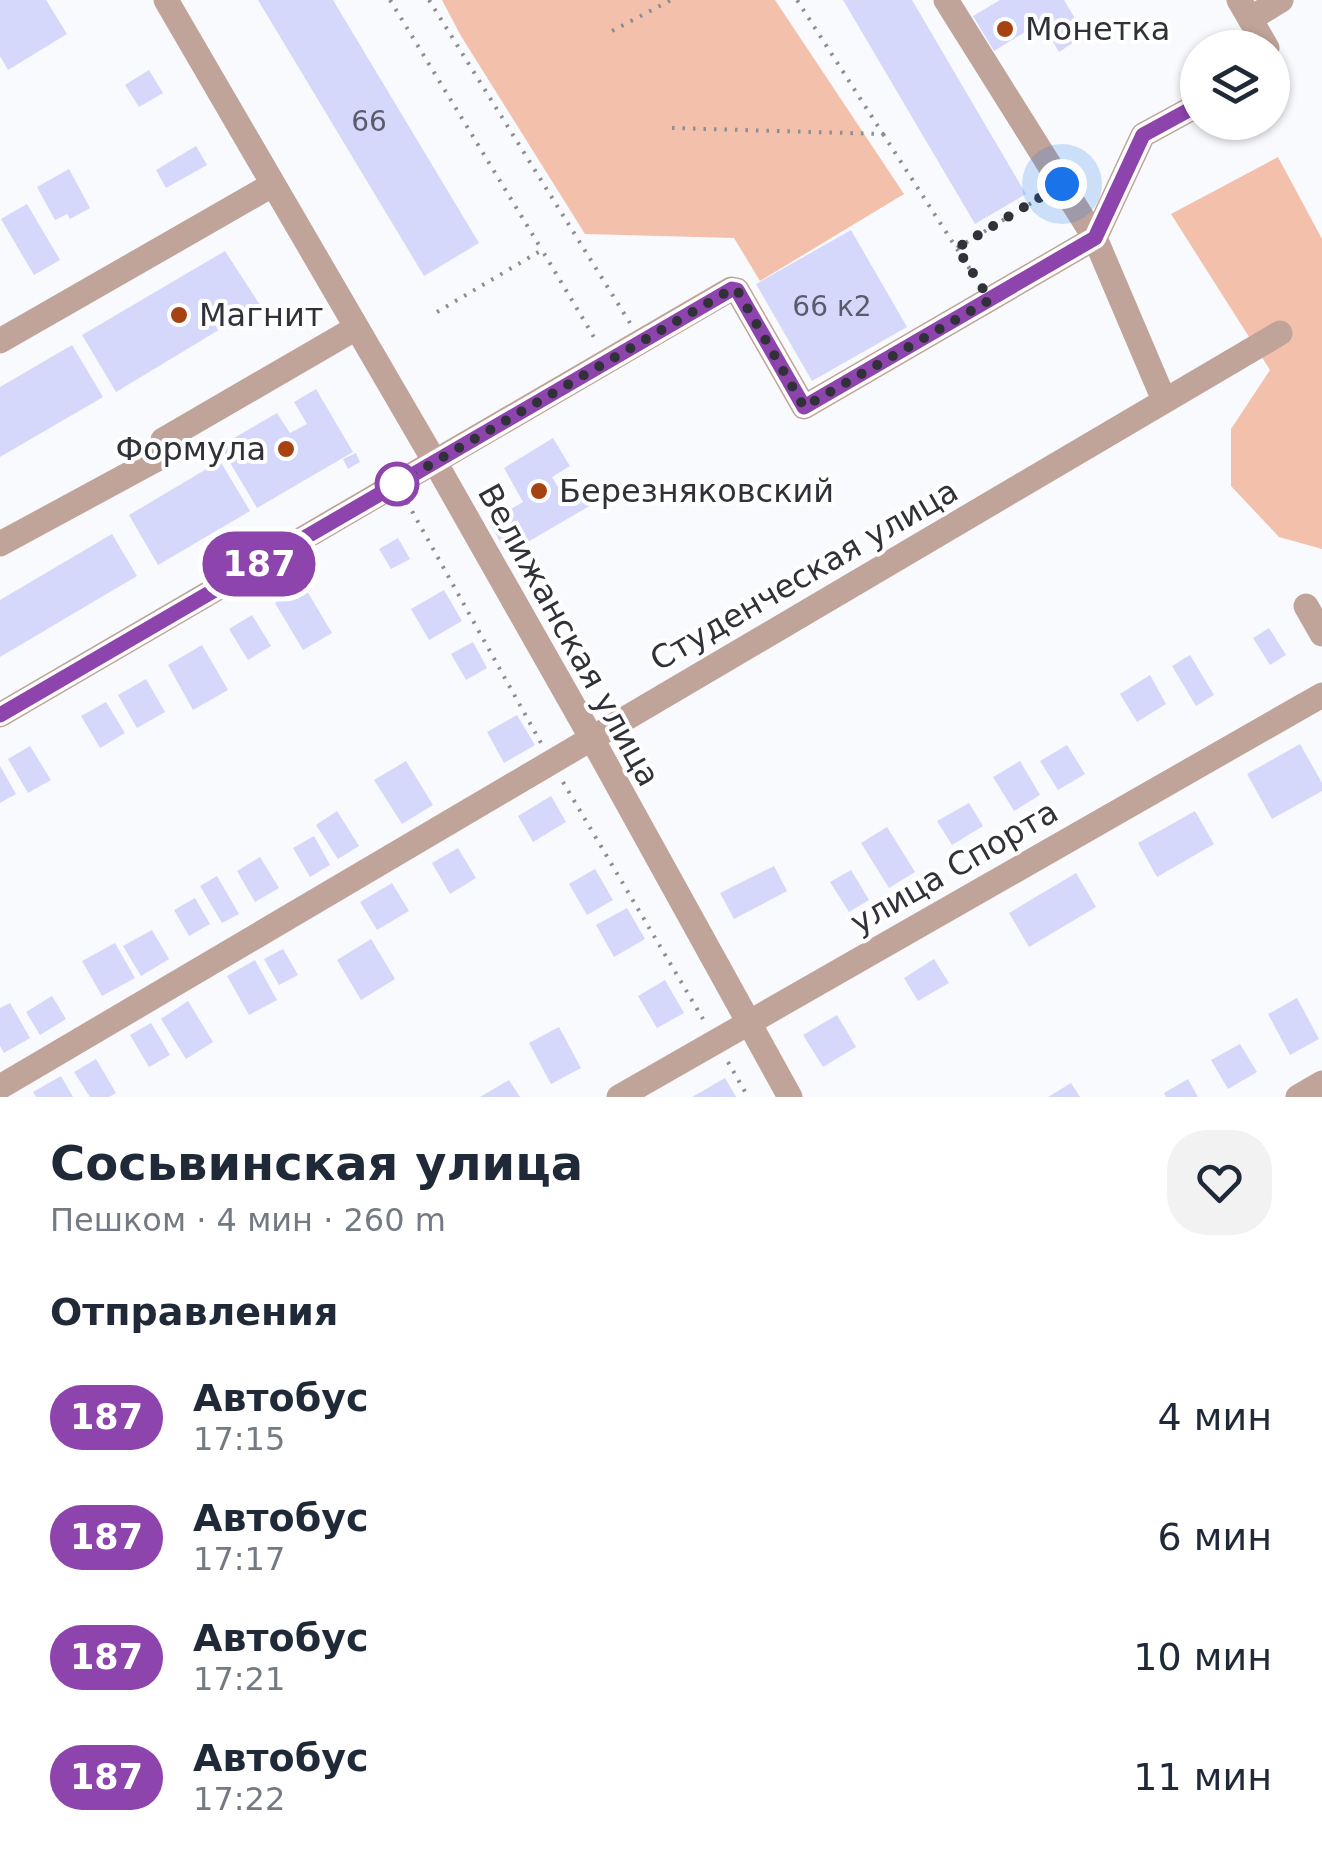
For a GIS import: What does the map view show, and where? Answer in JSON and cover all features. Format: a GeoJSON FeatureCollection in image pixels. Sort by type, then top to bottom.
{"type":"FeatureCollection","features":[{"type":"Feature","properties":{"kind":"street","name":"Велижанская улица"},"geometry":{"type":"LineString","coordinates":[[166,0],[435,462],[790,1097]]}},
{"type":"Feature","properties":{"kind":"street"},"geometry":{"type":"LineString","coordinates":[[946,0],[1095,238],[1164,400]]}},
{"type":"Feature","properties":{"kind":"street"},"geometry":{"type":"LineString","coordinates":[[1244,10],[1281,0]]}},
{"type":"Feature","properties":{"kind":"street"},"geometry":{"type":"LineString","coordinates":[[0,715],[732,289],[737,290],[804,407],[1095,238],[1143,135],[1180,115]]}},
{"type":"Feature","properties":{"kind":"street"},"geometry":{"type":"LineString","coordinates":[[0,340],[272,185]]}},
{"type":"Feature","properties":{"kind":"street"},"geometry":{"type":"LineString","coordinates":[[0,544],[356,328]]}},
{"type":"Feature","properties":{"kind":"street","name":"Студенческая улица"},"geometry":{"type":"LineString","coordinates":[[0,1087],[1280,334]]}},
{"type":"Feature","properties":{"kind":"street"},"geometry":{"type":"LineString","coordinates":[[1306,606],[1322,634]]}},
{"type":"Feature","properties":{"kind":"street","name":"улица Спорта"},"geometry":{"type":"LineString","coordinates":[[620,1097],[1322,694]]}},
{"type":"Feature","properties":{"kind":"street"},"geometry":{"type":"LineString","coordinates":[[1298,1097],[1322,1084]]}},
{"type":"Feature","properties":{"kind":"path"},"geometry":{"type":"LineString","coordinates":[[390,0],[597,343]]}},
{"type":"Feature","properties":{"kind":"path"},"geometry":{"type":"LineString","coordinates":[[429,0],[642,341]]}},
{"type":"Feature","properties":{"kind":"path"},"geometry":{"type":"LineString","coordinates":[[612,31],[670,0]]}},
{"type":"Feature","properties":{"kind":"path"},"geometry":{"type":"LineString","coordinates":[[797,0],[990,300]]}},
{"type":"Feature","properties":{"kind":"path"},"geometry":{"type":"LineString","coordinates":[[672,128],[883,134]]}},
{"type":"Feature","properties":{"kind":"path"},"geometry":{"type":"LineString","coordinates":[[957,248],[1062,184]]}},
{"type":"Feature","properties":{"kind":"path"},"geometry":{"type":"LineString","coordinates":[[437,312],[542,250]]}},
{"type":"Feature","properties":{"kind":"path"},"geometry":{"type":"LineString","coordinates":[[397,484],[551,761],[748,1097]]}},
{"type":"Feature","properties":{"kind":"shaded area"},"geometry":{"type":"Polygon","coordinates":[[[442,0],[775,0],[904,194],[760,281],[734,238],[585,234],[442,0]]]}},
{"type":"Feature","properties":{"kind":"shaded area"},"geometry":{"type":"Polygon","coordinates":[[[1278,157],[1322,239],[1322,549],[1279,537],[1231,486],[1231,429],[1270,370],[1171,214],[1278,157]]]}},
{"type":"Feature","properties":{"kind":"building"},"geometry":{"type":"Polygon","coordinates":[[[0,0],[46,0],[67,34],[8,70],[0,56],[0,0]]]}},
{"type":"Feature","properties":{"kind":"building"},"geometry":{"type":"Polygon","coordinates":[[[258,0],[333,0],[479,243],[424,276],[258,0]]]}},
{"type":"Feature","properties":{"kind":"building"},"geometry":{"type":"Polygon","coordinates":[[[843,0],[912,0],[1026,194],[975,224],[843,0]]]}},
{"type":"Feature","properties":{"kind":"building","name":"Монетка"},"geometry":{"type":"Polygon","coordinates":[[[1000,0],[1064,0],[1085,35],[1059,52],[1041,22],[994,51],[973,16],[1000,0]]]}},
{"type":"Feature","properties":{"kind":"building"},"geometry":{"type":"Polygon","coordinates":[[[149,70],[163,93],[139,107],[125,85],[149,70]]]}},
{"type":"Feature","properties":{"kind":"building"},"geometry":{"type":"Polygon","coordinates":[[[196,146],[207,165],[166,188],[156,170],[196,146]]]}},
{"type":"Feature","properties":{"kind":"building"},"geometry":{"type":"Polygon","coordinates":[[[69,169],[90,208],[70,219],[67,214],[55,220],[37,187],[69,169]]]}},
{"type":"Feature","properties":{"kind":"building"},"geometry":{"type":"Polygon","coordinates":[[[27,204],[60,260],[34,275],[1,219],[27,204]]]}},
{"type":"Feature","properties":{"kind":"building"},"geometry":{"type":"Polygon","coordinates":[[[851,230],[907,327],[812,381],[756,284],[851,230]]]}},
{"type":"Feature","properties":{"kind":"building","name":"Магнит"},"geometry":{"type":"Polygon","coordinates":[[[225,251],[260,305],[116,392],[82,335],[225,251]]]}},
{"type":"Feature","properties":{"kind":"building"},"geometry":{"type":"Polygon","coordinates":[[[72,345],[103,397],[0,457],[0,387],[72,345]]]}},
{"type":"Feature","properties":{"kind":"building","name":"Формула"},"geometry":{"type":"Polygon","coordinates":[[[316,389],[353,452],[257,508],[220,446],[277,413],[290,433],[307,424],[294,402],[316,389]]]}},
{"type":"Feature","properties":{"kind":"building","name":"Березняковский"},"geometry":{"type":"Polygon","coordinates":[[[553,438],[570,466],[552,477],[564,497],[582,486],[593,504],[507,554],[489,522],[523,502],[504,468],[553,438]]]}},
{"type":"Feature","properties":{"kind":"building"},"geometry":{"type":"Polygon","coordinates":[[[356,453],[360,462],[348,469],[343,459],[356,453]]]}},
{"type":"Feature","properties":{"kind":"building"},"geometry":{"type":"Polygon","coordinates":[[[220,461],[250,511],[158,565],[129,515],[220,461]]]}},
{"type":"Feature","properties":{"kind":"building"},"geometry":{"type":"Polygon","coordinates":[[[112,534],[137,576],[0,657],[0,600],[112,534]]]}},
{"type":"Feature","properties":{"kind":"building"},"geometry":{"type":"Polygon","coordinates":[[[398,538],[410,559],[391,569],[379,549],[398,538]]]}},
{"type":"Feature","properties":{"kind":"building"},"geometry":{"type":"Polygon","coordinates":[[[304,586],[332,633],[303,650],[275,603],[304,586]]]}},
{"type":"Feature","properties":{"kind":"building"},"geometry":{"type":"Polygon","coordinates":[[[444,590],[462,621],[429,640],[411,609],[444,590]]]}},
{"type":"Feature","properties":{"kind":"building"},"geometry":{"type":"Polygon","coordinates":[[[252,615],[271,646],[248,660],[229,629],[252,615]]]}},
{"type":"Feature","properties":{"kind":"building"},"geometry":{"type":"Polygon","coordinates":[[[1269,628],[1286,655],[1270,665],[1253,638],[1269,628]]]}},
{"type":"Feature","properties":{"kind":"building"},"geometry":{"type":"Polygon","coordinates":[[[473,642],[487,668],[466,680],[451,654],[473,642]]]}},
{"type":"Feature","properties":{"kind":"building"},"geometry":{"type":"Polygon","coordinates":[[[202,645],[228,690],[193,710],[168,665],[202,645]]]}},
{"type":"Feature","properties":{"kind":"building"},"geometry":{"type":"Polygon","coordinates":[[[1190,655],[1214,695],[1196,706],[1172,666],[1190,655]]]}},
{"type":"Feature","properties":{"kind":"building"},"geometry":{"type":"Polygon","coordinates":[[[1150,675],[1166,704],[1137,722],[1120,694],[1150,675]]]}},
{"type":"Feature","properties":{"kind":"building"},"geometry":{"type":"Polygon","coordinates":[[[146,679],[165,712],[137,728],[118,695],[146,679]]]}},
{"type":"Feature","properties":{"kind":"building"},"geometry":{"type":"Polygon","coordinates":[[[106,702],[125,733],[100,748],[81,716],[106,702]]]}},
{"type":"Feature","properties":{"kind":"building"},"geometry":{"type":"Polygon","coordinates":[[[517,715],[535,745],[504,763],[487,732],[517,715]]]}},
{"type":"Feature","properties":{"kind":"building"},"geometry":{"type":"Polygon","coordinates":[[[1300,744],[1322,783],[1322,791],[1272,819],[1247,774],[1300,744]]]}},
{"type":"Feature","properties":{"kind":"building"},"geometry":{"type":"Polygon","coordinates":[[[1067,745],[1085,774],[1058,790],[1040,761],[1067,745]]]}},
{"type":"Feature","properties":{"kind":"building"},"geometry":{"type":"Polygon","coordinates":[[[30,746],[51,780],[28,793],[8,759],[30,746]]]}},
{"type":"Feature","properties":{"kind":"building"},"geometry":{"type":"Polygon","coordinates":[[[406,761],[433,805],[402,824],[374,780],[406,761]]]}},
{"type":"Feature","properties":{"kind":"building"},"geometry":{"type":"Polygon","coordinates":[[[1020,761],[1040,795],[1014,811],[993,777],[1020,761]]]}},
{"type":"Feature","properties":{"kind":"building"},"geometry":{"type":"Polygon","coordinates":[[[0,766],[16,794],[0,803],[0,766]]]}},
{"type":"Feature","properties":{"kind":"building"},"geometry":{"type":"Polygon","coordinates":[[[551,796],[566,822],[533,842],[518,816],[551,796]]]}},
{"type":"Feature","properties":{"kind":"building"},"geometry":{"type":"Polygon","coordinates":[[[969,803],[983,826],[952,845],[937,821],[969,803]]]}},
{"type":"Feature","properties":{"kind":"building"},"geometry":{"type":"Polygon","coordinates":[[[337,811],[359,846],[338,859],[316,825],[337,811]]]}},
{"type":"Feature","properties":{"kind":"building"},"geometry":{"type":"Polygon","coordinates":[[[1195,811],[1214,844],[1157,877],[1138,843],[1195,811]]]}},
{"type":"Feature","properties":{"kind":"building"},"geometry":{"type":"Polygon","coordinates":[[[887,827],[915,872],[889,888],[861,843],[887,827]]]}},
{"type":"Feature","properties":{"kind":"building"},"geometry":{"type":"Polygon","coordinates":[[[314,836],[330,865],[310,877],[293,848],[314,836]]]}},
{"type":"Feature","properties":{"kind":"building"},"geometry":{"type":"Polygon","coordinates":[[[458,848],[476,878],[450,894],[432,863],[458,848]]]}},
{"type":"Feature","properties":{"kind":"building"},"geometry":{"type":"Polygon","coordinates":[[[260,857],[279,888],[255,902],[237,871],[260,857]]]}},
{"type":"Feature","properties":{"kind":"building"},"geometry":{"type":"Polygon","coordinates":[[[774,866],[787,891],[734,919],[720,893],[774,866]]]}},
{"type":"Feature","properties":{"kind":"building"},"geometry":{"type":"Polygon","coordinates":[[[595,869],[613,900],[587,915],[569,884],[595,869]]]}},
{"type":"Feature","properties":{"kind":"building"},"geometry":{"type":"Polygon","coordinates":[[[851,870],[869,900],[849,912],[830,882],[851,870]]]}},
{"type":"Feature","properties":{"kind":"building"},"geometry":{"type":"Polygon","coordinates":[[[1076,873],[1096,907],[1029,947],[1009,913],[1076,873]]]}},
{"type":"Feature","properties":{"kind":"building"},"geometry":{"type":"Polygon","coordinates":[[[217,876],[239,914],[222,923],[200,886],[217,876]]]}},
{"type":"Feature","properties":{"kind":"building"},"geometry":{"type":"Polygon","coordinates":[[[392,883],[409,911],[377,930],[360,902],[392,883]]]}},
{"type":"Feature","properties":{"kind":"building"},"geometry":{"type":"Polygon","coordinates":[[[195,898],[210,924],[189,936],[174,910],[195,898]]]}},
{"type":"Feature","properties":{"kind":"building"},"geometry":{"type":"Polygon","coordinates":[[[627,908],[645,939],[614,957],[596,925],[627,908]]]}},
{"type":"Feature","properties":{"kind":"building"},"geometry":{"type":"Polygon","coordinates":[[[152,930],[169,959],[141,976],[123,946],[152,930]]]}},
{"type":"Feature","properties":{"kind":"building"},"geometry":{"type":"Polygon","coordinates":[[[371,939],[395,979],[361,1000],[337,960],[371,939]]]}},
{"type":"Feature","properties":{"kind":"building"},"geometry":{"type":"Polygon","coordinates":[[[115,943],[135,978],[102,996],[82,961],[115,943]]]}},
{"type":"Feature","properties":{"kind":"building"},"geometry":{"type":"Polygon","coordinates":[[[283,949],[298,975],[279,985],[264,959],[283,949]]]}},
{"type":"Feature","properties":{"kind":"building"},"geometry":{"type":"Polygon","coordinates":[[[934,959],[949,983],[918,1001],[904,978],[934,959]]]}},
{"type":"Feature","properties":{"kind":"building"},"geometry":{"type":"Polygon","coordinates":[[[255,960],[277,1000],[249,1015],[227,976],[255,960]]]}},
{"type":"Feature","properties":{"kind":"building"},"geometry":{"type":"Polygon","coordinates":[[[665,980],[684,1013],[657,1028],[638,996],[665,980]]]}},
{"type":"Feature","properties":{"kind":"building"},"geometry":{"type":"Polygon","coordinates":[[[52,996],[66,1019],[40,1035],[26,1012],[52,996]]]}},
{"type":"Feature","properties":{"kind":"building"},"geometry":{"type":"Polygon","coordinates":[[[1297,998],[1319,1039],[1290,1055],[1268,1014],[1297,998]]]}},
{"type":"Feature","properties":{"kind":"building"},"geometry":{"type":"Polygon","coordinates":[[[188,1001],[213,1042],[186,1059],[161,1019],[188,1001]]]}},
{"type":"Feature","properties":{"kind":"building"},"geometry":{"type":"Polygon","coordinates":[[[10,1003],[30,1038],[4,1053],[0,1046],[0,1008],[10,1003]]]}},
{"type":"Feature","properties":{"kind":"building"},"geometry":{"type":"Polygon","coordinates":[[[837,1015],[856,1047],[823,1067],[803,1035],[837,1015]]]}},
{"type":"Feature","properties":{"kind":"building"},"geometry":{"type":"Polygon","coordinates":[[[151,1023],[170,1055],[149,1067],[130,1035],[151,1023]]]}},
{"type":"Feature","properties":{"kind":"building"},"geometry":{"type":"Polygon","coordinates":[[[559,1027],[581,1068],[551,1084],[529,1043],[559,1027]]]}},
{"type":"Feature","properties":{"kind":"building"},"geometry":{"type":"Polygon","coordinates":[[[1240,1044],[1257,1072],[1228,1089],[1211,1060],[1240,1044]]]}},
{"type":"Feature","properties":{"kind":"building"},"geometry":{"type":"Polygon","coordinates":[[[96,1059],[116,1093],[109,1097],[90,1097],[74,1072],[96,1059]]]}},
{"type":"Feature","properties":{"kind":"building"},"geometry":{"type":"Polygon","coordinates":[[[61,1076],[73,1097],[36,1097],[33,1092],[61,1076]]]}},
{"type":"Feature","properties":{"kind":"building"},"geometry":{"type":"Polygon","coordinates":[[[725,1078],[736,1097],[692,1097],[725,1078]]]}},
{"type":"Feature","properties":{"kind":"building"},"geometry":{"type":"Polygon","coordinates":[[[1188,1079],[1198,1097],[1166,1097],[1164,1093],[1188,1079]]]}},
{"type":"Feature","properties":{"kind":"building"},"geometry":{"type":"Polygon","coordinates":[[[509,1080],[520,1097],[480,1097],[509,1080]]]}},
{"type":"Feature","properties":{"kind":"building"},"geometry":{"type":"Polygon","coordinates":[[[1071,1083],[1080,1097],[1048,1097],[1071,1083]]]}},
{"type":"Feature","properties":{"kind":"bus line","name":"187"},"geometry":{"type":"LineString","coordinates":[[0,715],[732,289],[737,290],[804,407],[1095,238],[1143,135],[1180,115]]}},
{"type":"Feature","properties":{"kind":"place","name":"Монетка"},"geometry":{"type":"Point","coordinates":[1005,29]}},
{"type":"Feature","properties":{"kind":"place","name":"Магнит"},"geometry":{"type":"Point","coordinates":[179,315]}},
{"type":"Feature","properties":{"kind":"place","name":"Формула"},"geometry":{"type":"Point","coordinates":[286,449]}},
{"type":"Feature","properties":{"kind":"place","name":"Березняковский"},"geometry":{"type":"Point","coordinates":[539,491]}},
{"type":"Feature","properties":{"kind":"route"},"geometry":{"type":"LineString","coordinates":[[397,484],[732,289],[737,290],[804,407],[990,300],[957,248],[1062,184]]}}]}
